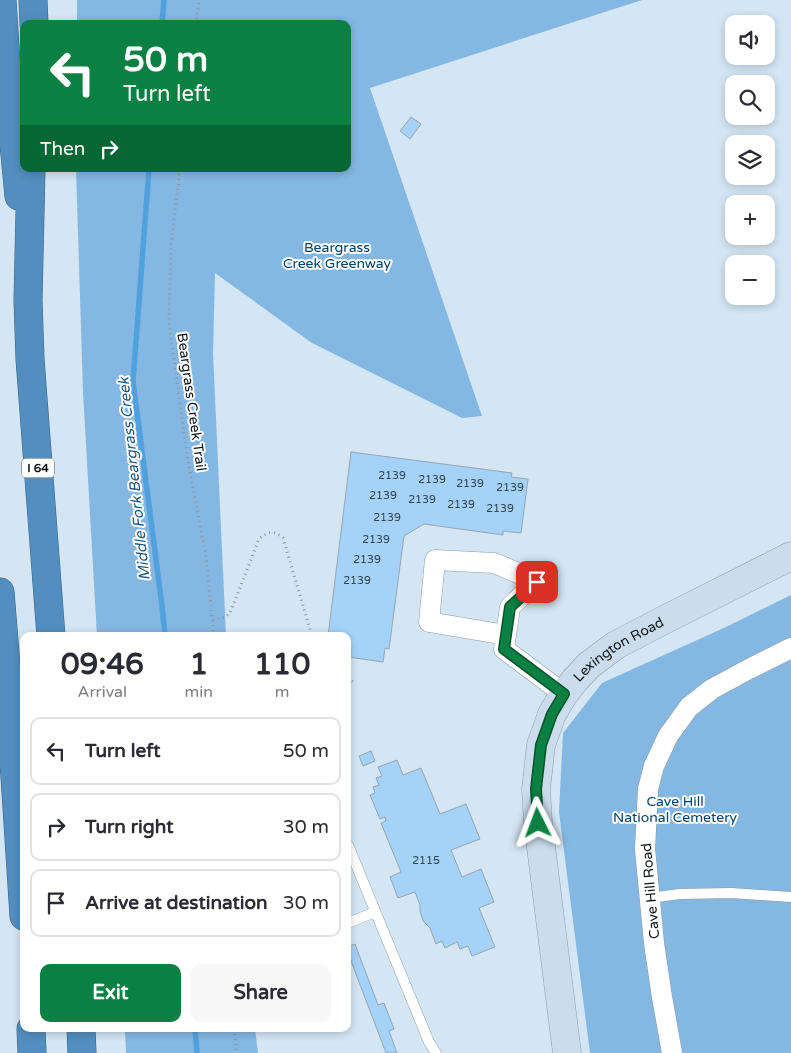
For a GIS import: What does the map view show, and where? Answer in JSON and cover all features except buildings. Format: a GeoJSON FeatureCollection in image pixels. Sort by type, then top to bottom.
{"type":"FeatureCollection","features":[{"type":"Feature","properties":{"kind":"highway","name":"I 64"},"geometry":{"type":"LineString","coordinates":[[2,0],[28,300],[30,359],[51,632]]}},
{"type":"Feature","properties":{"kind":"highway"},"geometry":{"type":"LineString","coordinates":[[33,0],[34,20]]}},
{"type":"Feature","properties":{"kind":"highway"},"geometry":{"type":"LineString","coordinates":[[28,300],[31,172]]}},
{"type":"Feature","properties":{"kind":"highway"},"geometry":{"type":"LineString","coordinates":[[0,592],[20,854]]}},
{"type":"Feature","properties":{"kind":"highway"},"geometry":{"type":"LineString","coordinates":[[30,1032],[32,1053]]}},
{"type":"Feature","properties":{"kind":"highway"},"geometry":{"type":"LineString","coordinates":[[81,1032],[82,1053]]}},
{"type":"Feature","properties":{"kind":"main road","name":"Lexington Road"},"geometry":{"type":"LineString","coordinates":[[566,1053],[539,832],[536,789],[541,745],[552,714],[575,680],[616,645],[791,556]]}},
{"type":"Feature","properties":{"kind":"street"},"geometry":{"type":"LineString","coordinates":[[506,635],[429,622],[435,560],[494,564],[537,582],[510,607],[506,635],[504,649],[564,694]]}},
{"type":"Feature","properties":{"kind":"street","name":"Cave Hill Road"},"geometry":{"type":"LineString","coordinates":[[672,1053],[649,898],[645,849],[648,789],[654,766],[668,736],[689,707],[712,689],[791,648]]}},
{"type":"Feature","properties":{"kind":"lane"},"geometry":{"type":"LineString","coordinates":[[351,852],[429,1042],[436,1053]]}},
{"type":"Feature","properties":{"kind":"lane"},"geometry":{"type":"LineString","coordinates":[[649,898],[680,894],[731,892],[791,897]]}},
{"type":"Feature","properties":{"kind":"lane"},"geometry":{"type":"LineString","coordinates":[[351,922],[375,912]]}},
{"type":"Feature","properties":{"kind":"path"},"geometry":{"type":"LineString","coordinates":[[196,20],[199,0]]}},
{"type":"Feature","properties":{"kind":"path","name":"Beargrass Creek Trail"},"geometry":{"type":"LineString","coordinates":[[180,172],[171,246],[170,323],[188,461],[206,557],[214,632]]}},
{"type":"Feature","properties":{"kind":"path"},"geometry":{"type":"LineString","coordinates":[[213,620],[225,617],[230,613],[259,539],[270,532],[278,534],[283,538],[310,632]]}},
{"type":"Feature","properties":{"kind":"path"},"geometry":{"type":"LineString","coordinates":[[235,1032],[236,1053]]}},
{"type":"Feature","properties":{"kind":"green space","name":"Beargrass Creek Greenway"},"geometry":{"type":"Polygon","coordinates":[[[77,0],[642,0],[370,88],[482,416],[462,418],[312,343],[215,273],[213,354],[226,632],[97,632],[83,392],[76,172],[351,172],[351,20],[77,20],[77,0]]]}},
{"type":"Feature","properties":{"kind":"green space","name":"Cave Hill National Cemetery"},"geometry":{"type":"Polygon","coordinates":[[[791,595],[791,1053],[590,1053],[559,812],[563,733],[602,683],[726,627],[791,595]]]}},
{"type":"Feature","properties":{"kind":"green space"},"geometry":{"type":"Polygon","coordinates":[[[125,1032],[255,1032],[258,1053],[126,1053],[125,1032]]]}},
{"type":"Feature","properties":{"kind":"waterway","name":"Middle Fork Beargrass Creek"},"geometry":{"type":"LineString","coordinates":[[162,20],[164,0]]}},
{"type":"Feature","properties":{"kind":"waterway","name":"Middle Fork Beargrass Creek"},"geometry":{"type":"LineString","coordinates":[[149,172],[133,381],[165,632]]}},
{"type":"Feature","properties":{"kind":"waterway","name":"Middle Fork Beargrass Creek"},"geometry":{"type":"LineString","coordinates":[[195,1032],[197,1053]]}},
{"type":"Feature","properties":{"kind":"route"},"geometry":{"type":"LineString","coordinates":[[537,582],[510,607],[504,649],[564,694],[552,714],[541,745],[536,789],[538,823]]}}]}
